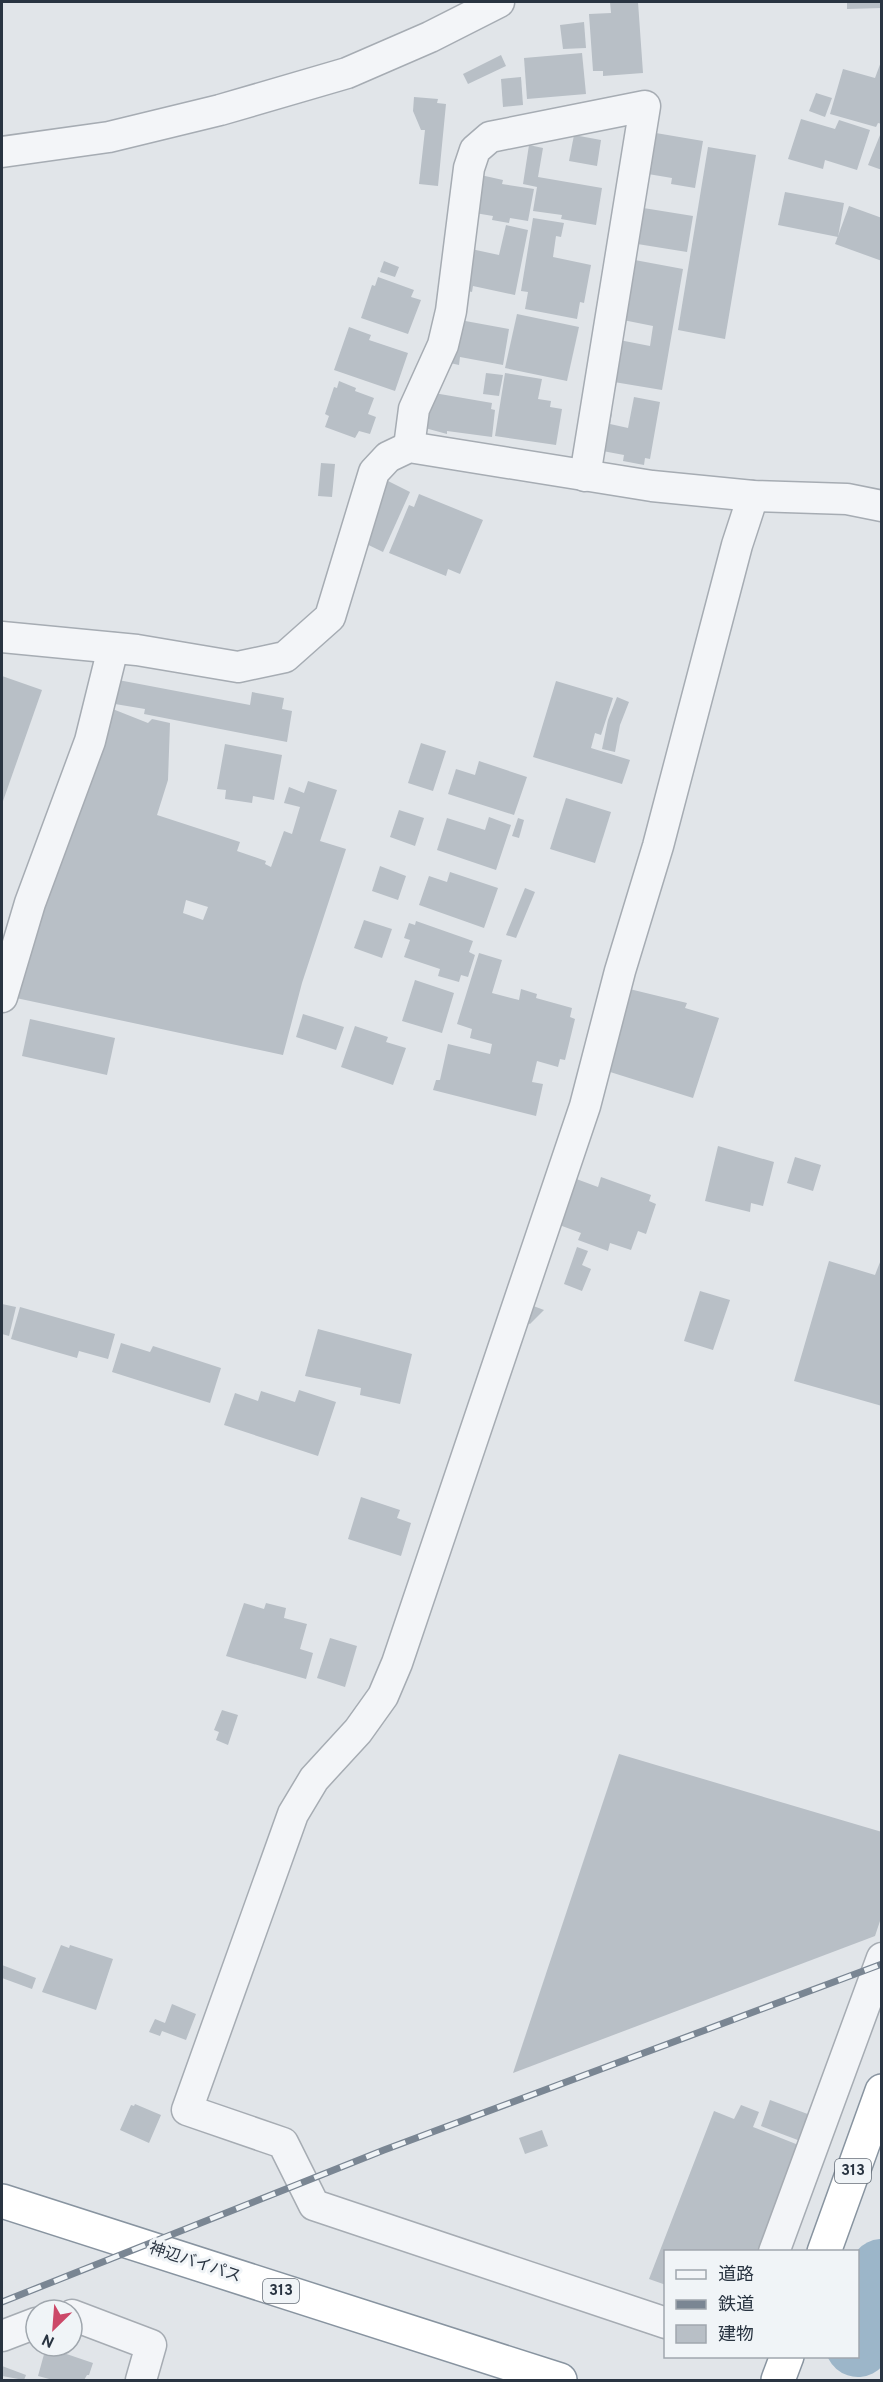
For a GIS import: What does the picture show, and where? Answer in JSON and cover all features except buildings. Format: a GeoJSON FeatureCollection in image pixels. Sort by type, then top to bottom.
{"type":"FeatureCollection","features":[{"type":"Feature","properties":{"kind":"highway","name":"313"},"geometry":{"type":"LineString","coordinates":[[825,2250],[882,2091]]}},
{"type":"Feature","properties":{"kind":"highway","name":"神辺バイパス"},"geometry":{"type":"LineString","coordinates":[[2,2201],[560,2380]]}},
{"type":"Feature","properties":{"kind":"highway"},"geometry":{"type":"LineString","coordinates":[[778,2380],[786,2358]]}},
{"type":"Feature","properties":{"kind":"street"},"geometry":{"type":"LineString","coordinates":[[2,152],[109,137],[220,110],[347,73],[430,37],[499,2]]}},
{"type":"Feature","properties":{"kind":"street"},"geometry":{"type":"LineString","coordinates":[[409,447],[414,409],[443,345],[451,311],[469,168],[475,150],[490,137],[645,106],[585,476]]}},
{"type":"Feature","properties":{"kind":"street"},"geometry":{"type":"LineString","coordinates":[[2,637],[113,648],[238,667],[285,657],[330,617],[374,472],[388,457],[409,447],[651,486],[753,496],[847,499],[882,506]]}},
{"type":"Feature","properties":{"kind":"street"},"geometry":{"type":"LineString","coordinates":[[664,2322],[314,2205],[284,2143],[187,2110],[293,1814],[314,1779],[358,1731],[384,1696],[397,1663],[585,1106],[620,971],[658,846],[737,544],[753,496]]}},
{"type":"Feature","properties":{"kind":"street"},"geometry":{"type":"LineString","coordinates":[[2,997],[30,903],[90,741],[113,648]]}},
{"type":"Feature","properties":{"kind":"street"},"geometry":{"type":"LineString","coordinates":[[775,2250],[882,1958]]}},
{"type":"Feature","properties":{"kind":"street"},"geometry":{"type":"LineString","coordinates":[[84,2319],[151,2344],[141,2380]]}},
{"type":"Feature","properties":{"kind":"street"},"geometry":{"type":"LineString","coordinates":[[2,2336],[24,2328]]}},
{"type":"Feature","properties":{"kind":"waterway"},"geometry":{"type":"LineString","coordinates":[[859,2341],[882,2272]]}},
{"type":"Feature","properties":{"kind":"railway"},"geometry":{"type":"LineString","coordinates":[[2,2302],[384,2150],[882,1964]]}}]}
